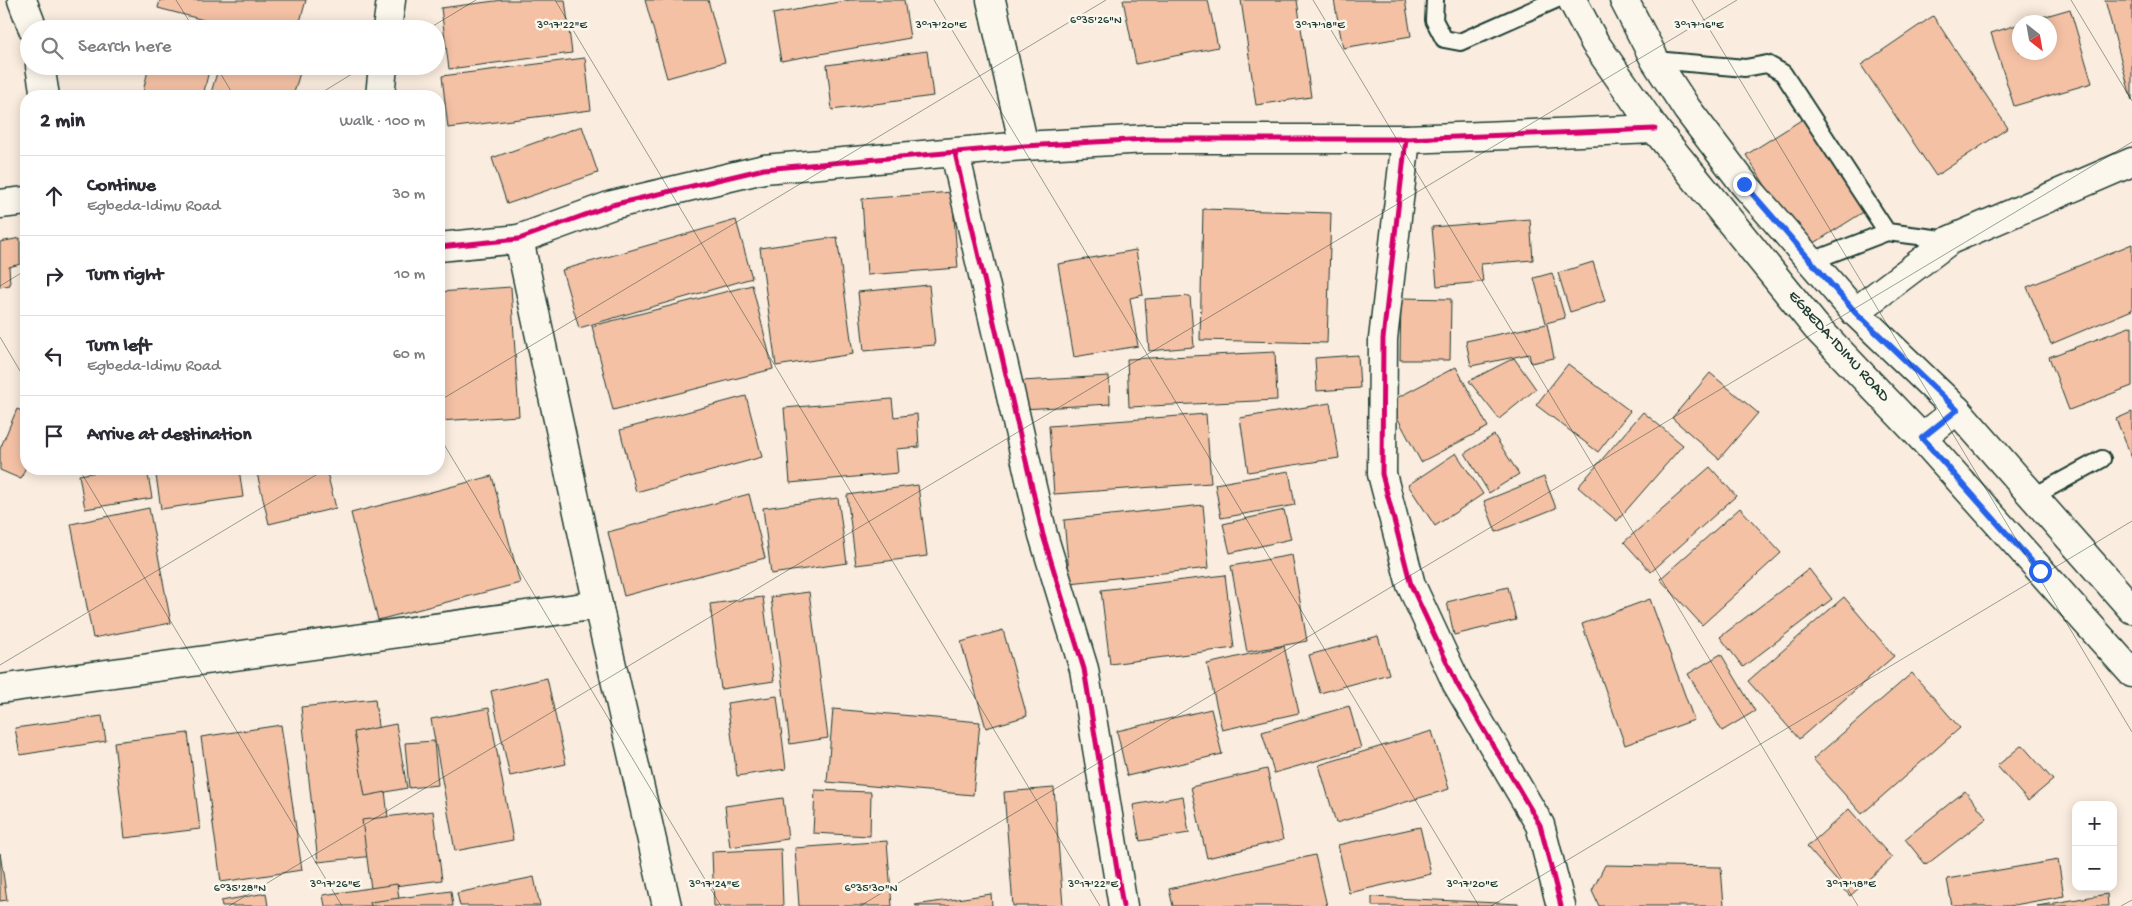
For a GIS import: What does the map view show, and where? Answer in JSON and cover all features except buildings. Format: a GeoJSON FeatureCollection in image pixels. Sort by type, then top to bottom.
{"type":"FeatureCollection","features":[{"type":"Feature","properties":{"kind":"street"},"geometry":{"type":"LineString","coordinates":[[22,0],[30,20]]}},
{"type":"Feature","properties":{"kind":"street"},"geometry":{"type":"LineString","coordinates":[[388,20],[391,0]]}},
{"type":"Feature","properties":{"kind":"street"},"geometry":{"type":"LineString","coordinates":[[991,0],[1024,146]]}},
{"type":"Feature","properties":{"kind":"street","name":"EGBEDA-IDIMU ROAD"},"geometry":{"type":"LineString","coordinates":[[1572,0],[1595,43],[1655,129],[1816,327],[1922,438],[2132,673]]}},
{"type":"Feature","properties":{"kind":"street"},"geometry":{"type":"LineString","coordinates":[[1624,0],[1655,60],[1687,109],[1744,184],[1855,312],[1957,410],[2132,609]]}},
{"type":"Feature","properties":{"kind":"street"},"geometry":{"type":"LineString","coordinates":[[42,75],[44,90]]}},
{"type":"Feature","properties":{"kind":"street"},"geometry":{"type":"LineString","coordinates":[[381,90],[382,75]]}},
{"type":"Feature","properties":{"kind":"street"},"geometry":{"type":"LineString","coordinates":[[445,246],[519,239],[612,205],[764,169],[1024,146],[1147,139],[1406,139],[1655,129]]}},
{"type":"Feature","properties":{"kind":"street"},"geometry":{"type":"LineString","coordinates":[[1406,139],[1383,339],[1382,474],[1411,585],[1457,684],[1540,825],[1561,906]]}},
{"type":"Feature","properties":{"kind":"street"},"geometry":{"type":"LineString","coordinates":[[955,153],[1044,535],[1084,669],[1123,906]]}},
{"type":"Feature","properties":{"kind":"street"},"geometry":{"type":"LineString","coordinates":[[1855,312],[1950,240],[2132,162]]}},
{"type":"Feature","properties":{"kind":"street"},"geometry":{"type":"LineString","coordinates":[[0,204],[20,202]]}},
{"type":"Feature","properties":{"kind":"street"},"geometry":{"type":"LineString","coordinates":[[519,239],[598,605],[667,906]]}},
{"type":"Feature","properties":{"kind":"street"},"geometry":{"type":"LineString","coordinates":[[1922,438],[1957,410]]}},
{"type":"Feature","properties":{"kind":"street"},"geometry":{"type":"LineString","coordinates":[[0,689],[598,605]]}},
{"type":"Feature","properties":{"kind":"lane"},"geometry":{"type":"LineString","coordinates":[[1435,0],[1434,20],[1444,39],[1460,42],[1555,0]]}},
{"type":"Feature","properties":{"kind":"lane"},"geometry":{"type":"LineString","coordinates":[[1655,60],[1744,68],[1767,64],[1783,73],[1887,232]]}},
{"type":"Feature","properties":{"kind":"lane"},"geometry":{"type":"LineString","coordinates":[[1812,261],[1887,232],[1950,240]]}},
{"type":"Feature","properties":{"kind":"lane"},"geometry":{"type":"LineString","coordinates":[[2034,496],[2102,459]]}},
{"type":"Feature","properties":{"kind":"cycle path"},"geometry":{"type":"LineString","coordinates":[[445,246],[519,239],[612,205],[764,169],[1024,146],[1147,139],[1406,139],[1655,129]]}},
{"type":"Feature","properties":{"kind":"cycle path"},"geometry":{"type":"LineString","coordinates":[[1406,139],[1383,339],[1382,474],[1411,585],[1457,684],[1540,825],[1561,906]]}},
{"type":"Feature","properties":{"kind":"cycle path"},"geometry":{"type":"LineString","coordinates":[[955,153],[1043,535],[1084,669],[1123,906]]}},
{"type":"Feature","properties":{"kind":"route"},"geometry":{"type":"LineString","coordinates":[[1744,184],[1855,312],[1957,410],[1922,438],[2040,571]]}}]}
